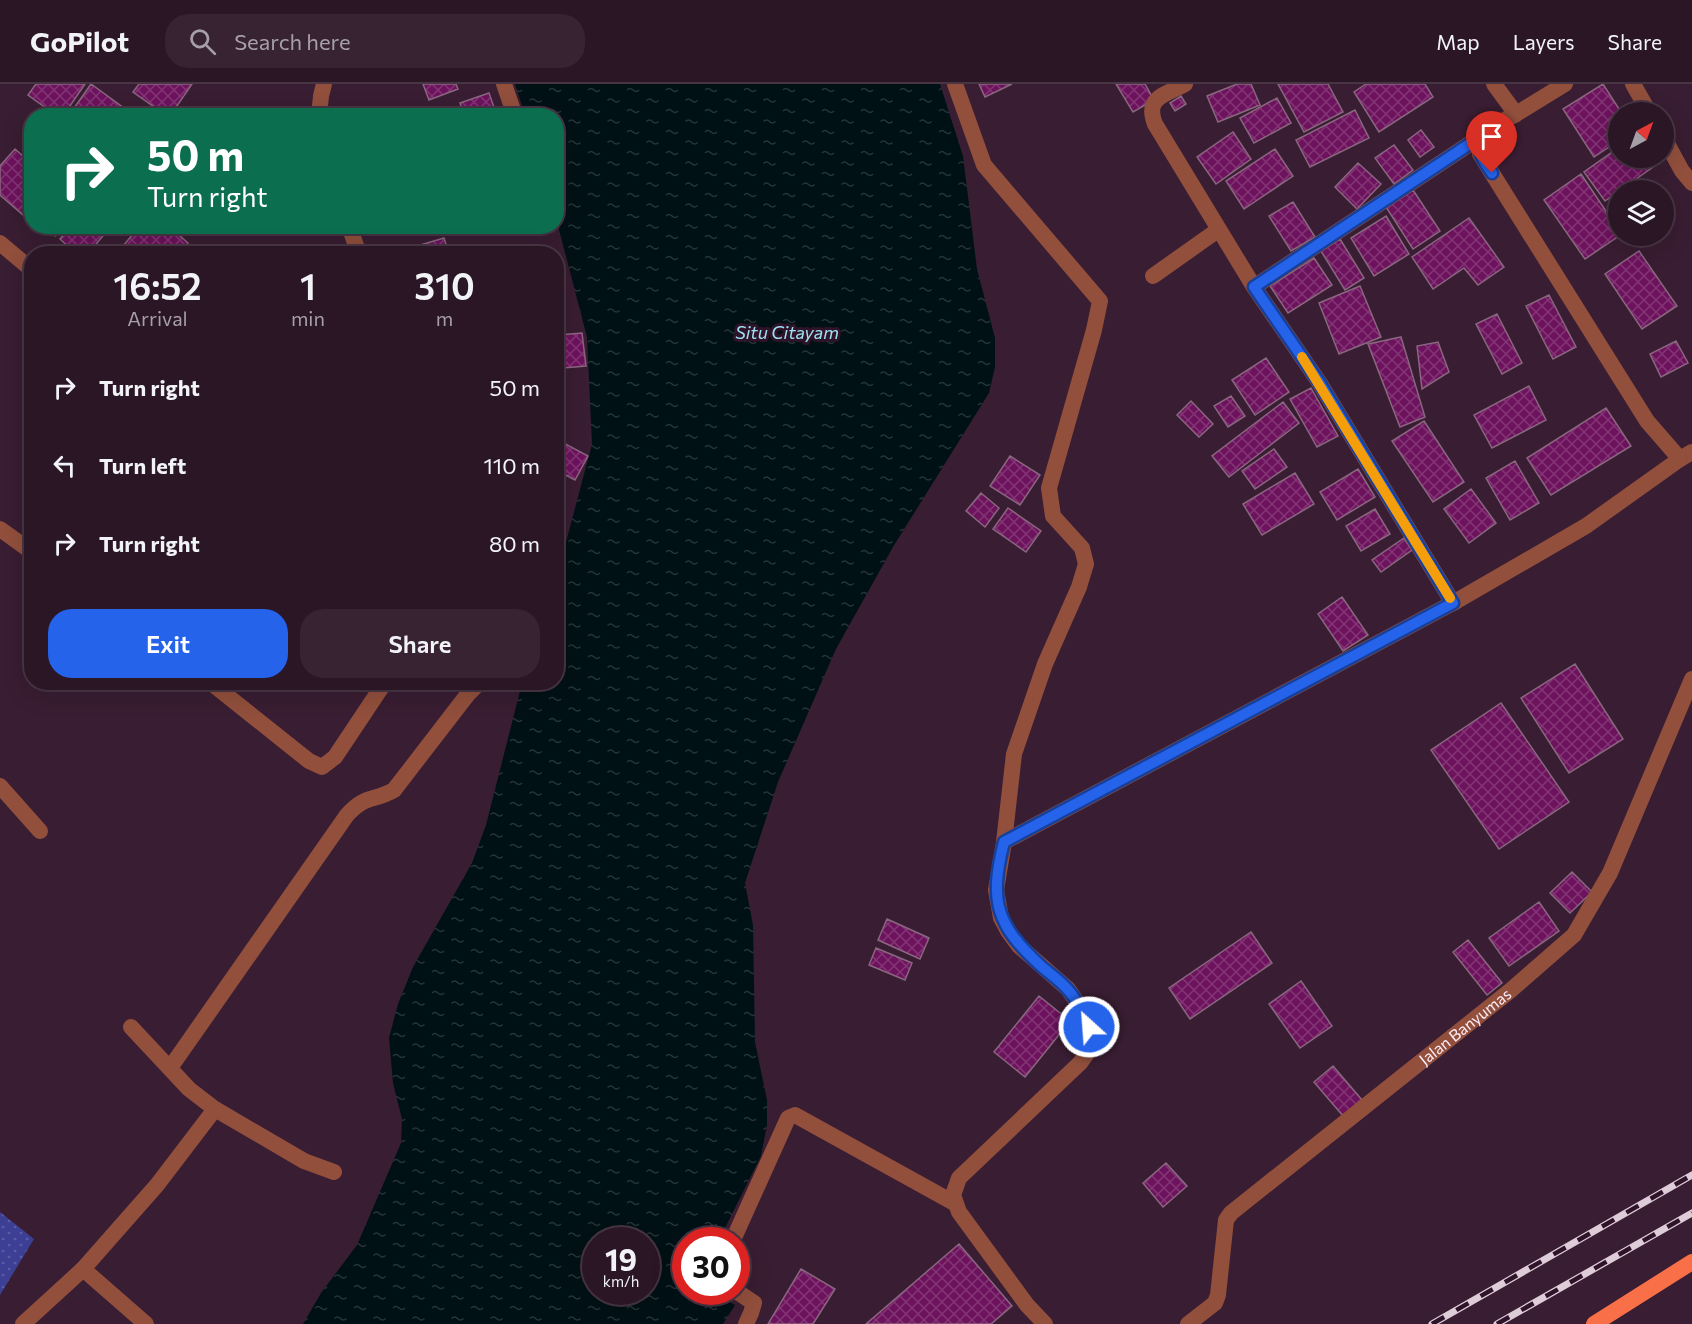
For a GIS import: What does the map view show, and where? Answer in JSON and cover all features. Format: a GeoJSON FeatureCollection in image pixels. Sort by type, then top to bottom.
{"type":"FeatureCollection","features":[{"type":"Feature","properties":{"kind":"main road"},"geometry":{"type":"LineString","coordinates":[[1594,1324],[1692,1262]]}},
{"type":"Feature","properties":{"kind":"street"},"geometry":{"type":"LineString","coordinates":[[320,108],[324,84]]}},
{"type":"Feature","properties":{"kind":"street"},"geometry":{"type":"LineString","coordinates":[[504,84],[512,108]]}},
{"type":"Feature","properties":{"kind":"street"},"geometry":{"type":"LineString","coordinates":[[955,84],[984,165],[1100,301],[1094,330],[1048,488],[1053,516],[1082,548],[1086,564],[1079,587],[1045,664],[1014,754],[996,891],[1001,918],[1019,946],[1068,989],[1086,1020],[1092,1042],[1080,1063],[959,1178],[953,1195],[956,1204],[1027,1305],[1045,1324]]}},
{"type":"Feature","properties":{"kind":"street"},"geometry":{"type":"LineString","coordinates":[[1185,84],[1156,99],[1152,107],[1152,118],[1218,230],[1319,382],[1453,603]]}},
{"type":"Feature","properties":{"kind":"street"},"geometry":{"type":"LineString","coordinates":[[1494,84],[1516,114]]}},
{"type":"Feature","properties":{"kind":"street"},"geometry":{"type":"LineString","coordinates":[[1254,287],[1480,137],[1565,84]]}},
{"type":"Feature","properties":{"kind":"street"},"geometry":{"type":"LineString","coordinates":[[1633,84],[1643,102]]}},
{"type":"Feature","properties":{"kind":"street"},"geometry":{"type":"LineString","coordinates":[[1004,842],[1453,603],[1586,526],[1686,455],[1647,421],[1480,154],[1478,145],[1480,137]]}},
{"type":"Feature","properties":{"kind":"street"},"geometry":{"type":"LineString","coordinates":[[1674,156],[1692,183]]}},
{"type":"Feature","properties":{"kind":"street"},"geometry":{"type":"LineString","coordinates":[[1153,276],[1218,230]]}},
{"type":"Feature","properties":{"kind":"street"},"geometry":{"type":"LineString","coordinates":[[0,243],[24,263]]}},
{"type":"Feature","properties":{"kind":"street"},"geometry":{"type":"LineString","coordinates":[[0,529],[24,546]]}},
{"type":"Feature","properties":{"kind":"street","name":"Jalan Banyumas"},"geometry":{"type":"LineString","coordinates":[[1188,1324],[1215,1303],[1218,1295],[1227,1220],[1232,1213],[1511,990],[1574,935],[1610,873],[1692,679]]}},
{"type":"Feature","properties":{"kind":"street"},"geometry":{"type":"LineString","coordinates":[[220,690],[309,761],[322,767],[335,757],[380,690]]}},
{"type":"Feature","properties":{"kind":"street"},"geometry":{"type":"LineString","coordinates":[[170,1068],[347,815],[359,802],[394,790],[472,690]]}},
{"type":"Feature","properties":{"kind":"street"},"geometry":{"type":"LineString","coordinates":[[0,786],[40,831]]}},
{"type":"Feature","properties":{"kind":"street"},"geometry":{"type":"LineString","coordinates":[[131,1027],[189,1089],[215,1109],[304,1161],[334,1172]]}},
{"type":"Feature","properties":{"kind":"street"},"geometry":{"type":"LineString","coordinates":[[23,1324],[83,1269],[157,1185],[215,1109]]}},
{"type":"Feature","properties":{"kind":"street"},"geometry":{"type":"LineString","coordinates":[[739,1227],[788,1118],[795,1115],[956,1204]]}},
{"type":"Feature","properties":{"kind":"street"},"geometry":{"type":"LineString","coordinates":[[83,1269],[146,1324]]}},
{"type":"Feature","properties":{"kind":"street"},"geometry":{"type":"LineString","coordinates":[[746,1324],[754,1303],[750,1300]]}},
{"type":"Feature","properties":{"kind":"shaded area"},"geometry":{"type":"Polygon","coordinates":[[[0,1212],[34,1239],[0,1295],[0,1212]]]}},
{"type":"Feature","properties":{"kind":"water","name":"Situ Citayam"},"geometry":{"type":"Polygon","coordinates":[[[515,84],[940,84],[963,156],[977,269],[995,338],[995,367],[989,393],[893,547],[836,649],[778,782],[745,883],[753,925],[755,1042],[767,1100],[767,1125],[761,1156],[726,1227],[672,1227],[672,1305],[735,1305],[723,1324],[303,1324],[321,1293],[357,1245],[401,1143],[402,1119],[393,1083],[389,1038],[398,1004],[413,967],[472,863],[486,825],[520,690],[564,690],[564,550],[592,444],[587,337],[560,234],[564,234],[564,108],[523,108],[515,84]]]}},
{"type":"Feature","properties":{"kind":"building"},"geometry":{"type":"Polygon","coordinates":[[[36,84],[85,84],[68,108],[46,108],[28,95],[36,84]]]}},
{"type":"Feature","properties":{"kind":"building"},"geometry":{"type":"Polygon","coordinates":[[[91,84],[124,108],[74,108],[91,84]]]}},
{"type":"Feature","properties":{"kind":"building"},"geometry":{"type":"Polygon","coordinates":[[[139,84],[192,84],[176,108],[156,108],[133,92],[139,84]]]}},
{"type":"Feature","properties":{"kind":"building"},"geometry":{"type":"Polygon","coordinates":[[[423,84],[456,84],[458,89],[429,100],[423,84]]]}},
{"type":"Feature","properties":{"kind":"building"},"geometry":{"type":"Polygon","coordinates":[[[979,84],[1012,84],[985,97],[979,84]]]}},
{"type":"Feature","properties":{"kind":"building"},"geometry":{"type":"Polygon","coordinates":[[[1116,84],[1145,84],[1154,100],[1133,112],[1116,84]]]}},
{"type":"Feature","properties":{"kind":"building"},"geometry":{"type":"Polygon","coordinates":[[[1237,84],[1251,84],[1260,105],[1218,122],[1207,96],[1237,84]]]}},
{"type":"Feature","properties":{"kind":"building"},"geometry":{"type":"Polygon","coordinates":[[[1278,84],[1328,84],[1343,112],[1304,132],[1278,84]]]}},
{"type":"Feature","properties":{"kind":"building"},"geometry":{"type":"Polygon","coordinates":[[[1366,84],[1425,84],[1433,97],[1379,132],[1354,92],[1366,84]]]}},
{"type":"Feature","properties":{"kind":"building"},"geometry":{"type":"Polygon","coordinates":[[[1603,84],[1615,102],[1608,102],[1608,148],[1594,157],[1563,109],[1603,84]]]}},
{"type":"Feature","properties":{"kind":"building"},"geometry":{"type":"Polygon","coordinates":[[[489,93],[494,108],[462,108],[460,103],[489,93]]]}},
{"type":"Feature","properties":{"kind":"building"},"geometry":{"type":"Polygon","coordinates":[[[1181,96],[1186,104],[1175,111],[1170,103],[1181,96]]]}},
{"type":"Feature","properties":{"kind":"building"},"geometry":{"type":"Polygon","coordinates":[[[1277,98],[1291,123],[1254,143],[1240,118],[1277,98]]]}},
{"type":"Feature","properties":{"kind":"building"},"geometry":{"type":"Polygon","coordinates":[[[1355,110],[1369,138],[1310,167],[1296,140],[1355,110]]]}},
{"type":"Feature","properties":{"kind":"building"},"geometry":{"type":"Polygon","coordinates":[[[1421,130],[1434,147],[1420,157],[1408,140],[1421,130]]]}},
{"type":"Feature","properties":{"kind":"building"},"geometry":{"type":"Polygon","coordinates":[[[1233,132],[1251,159],[1216,184],[1197,157],[1233,132]]]}},
{"type":"Feature","properties":{"kind":"building"},"geometry":{"type":"Polygon","coordinates":[[[1394,145],[1413,170],[1394,184],[1375,158],[1394,145]]]}},
{"type":"Feature","properties":{"kind":"building"},"geometry":{"type":"Polygon","coordinates":[[[15,149],[24,157],[23,215],[0,195],[0,166],[15,149]]]}},
{"type":"Feature","properties":{"kind":"building"},"geometry":{"type":"Polygon","coordinates":[[[1275,149],[1293,176],[1244,209],[1226,181],[1275,149]]]}},
{"type":"Feature","properties":{"kind":"building"},"geometry":{"type":"Polygon","coordinates":[[[1608,155],[1608,168],[1652,168],[1635,180],[1608,180],[1608,199],[1605,201],[1584,172],[1608,155]]]}},
{"type":"Feature","properties":{"kind":"building"},"geometry":{"type":"Polygon","coordinates":[[[1358,163],[1381,184],[1357,209],[1335,187],[1358,163]]]}},
{"type":"Feature","properties":{"kind":"building"},"geometry":{"type":"Polygon","coordinates":[[[1581,174],[1608,214],[1608,243],[1585,259],[1544,200],[1581,174]]]}},
{"type":"Feature","properties":{"kind":"building"},"geometry":{"type":"Polygon","coordinates":[[[1413,190],[1440,231],[1413,249],[1386,207],[1413,190]]]}},
{"type":"Feature","properties":{"kind":"building"},"geometry":{"type":"Polygon","coordinates":[[[1293,202],[1315,237],[1291,251],[1269,216],[1293,202]]]}},
{"type":"Feature","properties":{"kind":"building"},"geometry":{"type":"Polygon","coordinates":[[[1386,216],[1409,254],[1374,276],[1351,238],[1386,216]]]}},
{"type":"Feature","properties":{"kind":"building"},"geometry":{"type":"Polygon","coordinates":[[[1469,218],[1504,267],[1478,285],[1464,268],[1433,289],[1412,257],[1469,218]]]}},
{"type":"Feature","properties":{"kind":"building"},"geometry":{"type":"Polygon","coordinates":[[[64,234],[104,234],[95,246],[67,246],[60,239],[64,234]]]}},
{"type":"Feature","properties":{"kind":"building"},"geometry":{"type":"Polygon","coordinates":[[[133,234],[178,234],[188,243],[186,246],[123,246],[133,234]]]}},
{"type":"Feature","properties":{"kind":"building"},"geometry":{"type":"Polygon","coordinates":[[[444,238],[446,246],[417,246],[444,238]]]}},
{"type":"Feature","properties":{"kind":"building"},"geometry":{"type":"Polygon","coordinates":[[[1340,239],[1364,278],[1345,290],[1321,251],[1340,239]]]}},
{"type":"Feature","properties":{"kind":"building"},"geometry":{"type":"Polygon","coordinates":[[[1639,251],[1677,306],[1642,329],[1605,274],[1639,251]]]}},
{"type":"Feature","properties":{"kind":"building"},"geometry":{"type":"Polygon","coordinates":[[[1314,258],[1332,285],[1288,313],[1270,286],[1314,258]]]}},
{"type":"Feature","properties":{"kind":"building"},"geometry":{"type":"Polygon","coordinates":[[[1360,286],[1381,337],[1339,354],[1319,303],[1360,286]]]}},
{"type":"Feature","properties":{"kind":"building"},"geometry":{"type":"Polygon","coordinates":[[[1549,295],[1576,347],[1553,359],[1526,306],[1549,295]]]}},
{"type":"Feature","properties":{"kind":"building"},"geometry":{"type":"Polygon","coordinates":[[[1497,314],[1522,363],[1502,374],[1476,324],[1497,314]]]}},
{"type":"Feature","properties":{"kind":"building"},"geometry":{"type":"Polygon","coordinates":[[[582,333],[586,366],[564,368],[564,335],[582,333]]]}},
{"type":"Feature","properties":{"kind":"building"},"geometry":{"type":"Polygon","coordinates":[[[1401,337],[1425,417],[1400,427],[1368,344],[1401,337]]]}},
{"type":"Feature","properties":{"kind":"building"},"geometry":{"type":"Polygon","coordinates":[[[1676,341],[1688,363],[1661,377],[1650,354],[1676,341]]]}},
{"type":"Feature","properties":{"kind":"building"},"geometry":{"type":"Polygon","coordinates":[[[1438,342],[1449,372],[1422,389],[1417,346],[1438,342]]]}},
{"type":"Feature","properties":{"kind":"building"},"geometry":{"type":"Polygon","coordinates":[[[1266,358],[1289,392],[1255,415],[1232,380],[1266,358]]]}},
{"type":"Feature","properties":{"kind":"building"},"geometry":{"type":"Polygon","coordinates":[[[1529,386],[1546,420],[1492,448],[1474,415],[1529,386]]]}},
{"type":"Feature","properties":{"kind":"building"},"geometry":{"type":"Polygon","coordinates":[[[1311,388],[1338,436],[1317,447],[1290,399],[1311,388]]]}},
{"type":"Feature","properties":{"kind":"building"},"geometry":{"type":"Polygon","coordinates":[[[1231,396],[1245,416],[1228,427],[1214,406],[1231,396]]]}},
{"type":"Feature","properties":{"kind":"building"},"geometry":{"type":"Polygon","coordinates":[[[1191,401],[1213,424],[1199,437],[1177,415],[1191,401]]]}},
{"type":"Feature","properties":{"kind":"building"},"geometry":{"type":"Polygon","coordinates":[[[1283,402],[1299,423],[1229,477],[1212,456],[1283,402]]]}},
{"type":"Feature","properties":{"kind":"building"},"geometry":{"type":"Polygon","coordinates":[[[1606,408],[1631,446],[1551,495],[1527,458],[1606,408]]]}},
{"type":"Feature","properties":{"kind":"building"},"geometry":{"type":"Polygon","coordinates":[[[1424,421],[1464,482],[1433,502],[1392,441],[1424,421]]]}},
{"type":"Feature","properties":{"kind":"building"},"geometry":{"type":"Polygon","coordinates":[[[564,443],[588,456],[575,480],[564,474],[564,443]]]}},
{"type":"Feature","properties":{"kind":"building"},"geometry":{"type":"Polygon","coordinates":[[[1274,449],[1287,467],[1255,489],[1242,471],[1274,449]]]}},
{"type":"Feature","properties":{"kind":"building"},"geometry":{"type":"Polygon","coordinates":[[[1010,456],[1040,475],[1020,505],[990,486],[1010,456]]]}},
{"type":"Feature","properties":{"kind":"building"},"geometry":{"type":"Polygon","coordinates":[[[1515,461],[1539,503],[1510,520],[1486,478],[1515,461]]]}},
{"type":"Feature","properties":{"kind":"building"},"geometry":{"type":"Polygon","coordinates":[[[1358,469],[1375,497],[1337,520],[1320,492],[1358,469]]]}},
{"type":"Feature","properties":{"kind":"building"},"geometry":{"type":"Polygon","coordinates":[[[1295,473],[1314,504],[1262,535],[1243,504],[1295,473]]]}},
{"type":"Feature","properties":{"kind":"building"},"geometry":{"type":"Polygon","coordinates":[[[1471,489],[1496,523],[1469,543],[1444,509],[1471,489]]]}},
{"type":"Feature","properties":{"kind":"building"},"geometry":{"type":"Polygon","coordinates":[[[981,493],[999,508],[985,527],[966,511],[981,493]]]}},
{"type":"Feature","properties":{"kind":"building"},"geometry":{"type":"Polygon","coordinates":[[[1008,508],[1041,531],[1026,552],[993,529],[1008,508]]]}},
{"type":"Feature","properties":{"kind":"building"},"geometry":{"type":"Polygon","coordinates":[[[1375,509],[1390,534],[1361,551],[1346,526],[1375,509]]]}},
{"type":"Feature","properties":{"kind":"building"},"geometry":{"type":"Polygon","coordinates":[[[1404,538],[1412,550],[1381,572],[1372,560],[1404,538]]]}},
{"type":"Feature","properties":{"kind":"building"},"geometry":{"type":"Polygon","coordinates":[[[1342,597],[1368,635],[1343,651],[1318,614],[1342,597]]]}},
{"type":"Feature","properties":{"kind":"building"},"geometry":{"type":"Polygon","coordinates":[[[1575,664],[1623,739],[1569,773],[1521,698],[1575,664]]]}},
{"type":"Feature","properties":{"kind":"building"},"geometry":{"type":"Polygon","coordinates":[[[1501,703],[1569,802],[1499,849],[1431,750],[1501,703]]]}},
{"type":"Feature","properties":{"kind":"building"},"geometry":{"type":"Polygon","coordinates":[[[1572,872],[1592,892],[1570,913],[1550,893],[1572,872]]]}},
{"type":"Feature","properties":{"kind":"building"},"geometry":{"type":"Polygon","coordinates":[[[1539,902],[1559,931],[1509,966],[1489,938],[1539,902]]]}},
{"type":"Feature","properties":{"kind":"building"},"geometry":{"type":"Polygon","coordinates":[[[887,919],[929,938],[920,959],[878,940],[887,919]]]}},
{"type":"Feature","properties":{"kind":"building"},"geometry":{"type":"Polygon","coordinates":[[[1251,932],[1272,963],[1190,1019],[1169,988],[1251,932]]]}},
{"type":"Feature","properties":{"kind":"building"},"geometry":{"type":"Polygon","coordinates":[[[1468,940],[1502,983],[1487,995],[1453,952],[1468,940]]]}},
{"type":"Feature","properties":{"kind":"building"},"geometry":{"type":"Polygon","coordinates":[[[876,948],[912,963],[905,980],[869,965],[876,948]]]}},
{"type":"Feature","properties":{"kind":"building"},"geometry":{"type":"Polygon","coordinates":[[[1301,981],[1332,1026],[1300,1048],[1269,1004],[1301,981]]]}},
{"type":"Feature","properties":{"kind":"building"},"geometry":{"type":"Polygon","coordinates":[[[1039,996],[1070,1021],[1025,1077],[994,1052],[1039,996]]]}},
{"type":"Feature","properties":{"kind":"building"},"geometry":{"type":"Polygon","coordinates":[[[1333,1066],[1362,1100],[1343,1116],[1314,1082],[1333,1066]]]}},
{"type":"Feature","properties":{"kind":"building"},"geometry":{"type":"Polygon","coordinates":[[[1166,1163],[1187,1186],[1163,1207],[1143,1183],[1166,1163]]]}},
{"type":"Feature","properties":{"kind":"building"},"geometry":{"type":"Polygon","coordinates":[[[959,1244],[1012,1306],[991,1324],[866,1324],[959,1244]]]}},
{"type":"Feature","properties":{"kind":"building"},"geometry":{"type":"Polygon","coordinates":[[[801,1269],[835,1289],[813,1324],[768,1324],[801,1269]]]}},
{"type":"Feature","properties":{"kind":"railway"},"geometry":{"type":"LineString","coordinates":[[1432,1324],[1692,1175]]}},
{"type":"Feature","properties":{"kind":"railway"},"geometry":{"type":"LineString","coordinates":[[1497,1324],[1692,1213]]}},
{"type":"Feature","properties":{"kind":"slow traffic"},"geometry":{"type":"LineString","coordinates":[[1302,357],[1450,598]]}},
{"type":"Feature","properties":{"kind":"route"},"geometry":{"type":"LineString","coordinates":[[1089,1027],[1079,1005],[1068,989],[1019,946],[1001,918],[996,891],[1004,842],[1453,603],[1319,382],[1254,287],[1480,137],[1478,145],[1480,154],[1492,173]]}}]}
